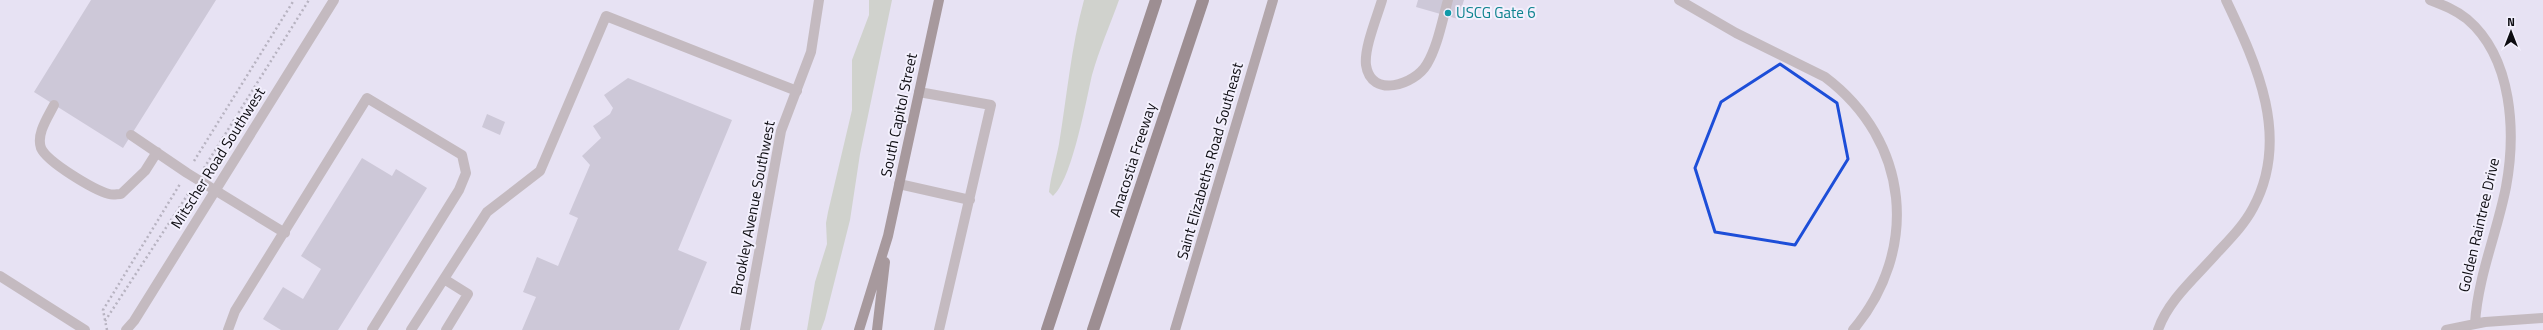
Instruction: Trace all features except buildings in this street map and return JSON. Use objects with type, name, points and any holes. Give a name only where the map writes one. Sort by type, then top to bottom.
[{"type":"highway","name":"Anacostia Freeway","points":[[1047,330],[1156,0]]},
{"type":"highway","name":"Anacostia Freeway","points":[[1093,330],[1203,0]]},
{"type":"main road","name":"South Capitol Street","points":[[888,236],[938,0]]},
{"type":"main road","name":"Saint Elizabeths Road Southeast","points":[[1174,330],[1273,0]]},
{"type":"main road","points":[[859,330],[888,236]]},
{"type":"main road","points":[[877,330],[888,236]]},
{"type":"street","name":"Mitscher Road Southwest","points":[[126,330],[334,0]]},
{"type":"street","name":"Brookley Avenue Southwest","points":[[745,330],[781,131],[811,52],[819,0]]},
{"type":"street","points":[[1382,0],[1367,52],[1366,65],[1370,76],[1378,83],[1389,86],[1400,85],[1410,81],[1420,74],[1427,64],[1448,0]]},
{"type":"street","points":[[1679,0],[1736,33],[1825,77],[1838,87],[1861,112],[1879,140],[1895,189],[1896,238],[1893,254],[1882,286],[1874,302],[1853,330]]},
{"type":"street","points":[[2158,330],[2175,300],[2246,220],[2259,194],[2267,168],[2270,131],[2264,92],[2250,52],[2226,0]]},
{"type":"street","name":"Golden Raintree Drive","points":[[2430,0],[2456,10],[2468,20],[2487,43],[2500,69],[2510,118],[2511,148],[2508,171],[2481,280],[2475,324]]},
{"type":"street","points":[[411,330],[487,212],[540,171],[606,16],[797,91]]},
{"type":"street","points":[[919,92],[991,106],[939,330]]},
{"type":"street","points":[[228,330],[235,311],[285,233],[367,98],[462,155],[466,173],[459,190],[372,330]]},
{"type":"street","points":[[54,105],[40,134],[41,148],[48,158],[92,187],[110,194],[121,194],[145,171],[157,152]]},
{"type":"street","points":[[131,135],[197,180],[285,233]]},
{"type":"street","points":[[899,184],[970,200]]},
{"type":"street","points":[[0,276],[85,330]]},
{"type":"street","points":[[444,279],[468,294],[446,330]]},
{"type":"street","points":[[2446,330],[2475,324],[2543,318]]},
{"type":"path","points":[[105,321],[197,180],[309,0]]},
{"type":"highlighted area","points":[[1780,64],[1837,103],[1848,159],[1795,245],[1715,232],[1695,168],[1721,102]]},
{"type":"green space","points":[[869,0],[892,0],[860,154],[850,220],[825,319],[821,330],[807,330],[815,282],[827,244],[826,223],[828,212],[852,110],[852,60],[869,15]]},
{"type":"green space","points":[[1084,0],[1119,0],[1092,75],[1072,158],[1060,187],[1053,196],[1049,192],[1059,144],[1076,36]]},
{"type":"place","name":"USCG Gate 6","points":[[1448,13]]}]
